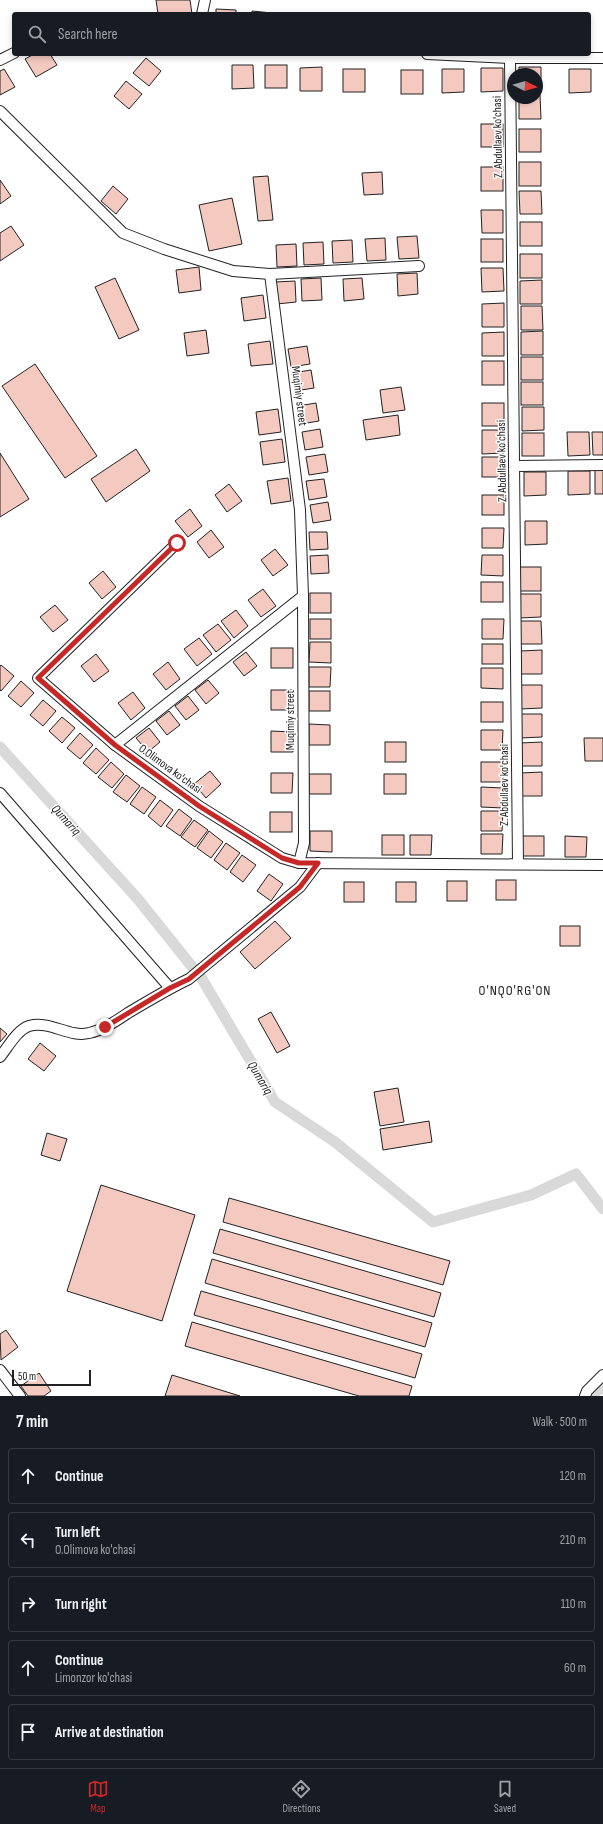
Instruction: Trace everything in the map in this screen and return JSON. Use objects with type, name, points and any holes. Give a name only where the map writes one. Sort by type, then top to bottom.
[{"type":"street","points":[[202,12],[205,0]]},
{"type":"street","points":[[0,60],[12,54]]},
{"type":"street","points":[[468,56],[510,58],[603,58]]},
{"type":"street","name":"Z. Abdullaev ko'chasi","points":[[510,58],[518,864]]},
{"type":"street","points":[[0,111],[123,233],[164,249],[233,271],[270,274],[419,266]]},
{"type":"street","name":"Muqimiy street","points":[[270,274],[300,510],[303,596],[304,843],[299,863]]},
{"type":"street","points":[[515,466],[603,465]]},
{"type":"street","name":"O.Olimova ko'chasi","points":[[177,543],[38,678],[115,745],[199,806],[282,858],[299,863]]},
{"type":"street","points":[[115,745],[303,596]]},
{"type":"street","points":[[0,793],[170,988]]},
{"type":"street","points":[[299,863],[603,865]]},
{"type":"street","points":[[0,1057],[17,1035],[28,1026],[41,1024],[74,1034],[88,1033],[105,1027],[170,988],[189,979],[207,966],[300,887],[318,863]]},
{"type":"street","points":[[0,1370],[20,1396]]},
{"type":"street","points":[[585,1396],[587,1391],[603,1375]]},
{"type":"building","points":[[156,0],[190,0],[192,12],[158,12]]},
{"type":"building","points":[[216,9],[236,10],[236,12],[216,12]]},
{"type":"building","points":[[30,56],[51,56],[57,65],[36,77],[25,59]]},
{"type":"building","points":[[146,58],[161,71],[149,86],[133,73]]},
{"type":"building","points":[[232,65],[253,65],[254,88],[232,89]]},
{"type":"building","points":[[265,65],[287,65],[287,88],[265,88]]},
{"type":"building","points":[[322,67],[322,91],[300,91],[300,68]]},
{"type":"building","points":[[519,67],[541,67],[541,68]]},
{"type":"building","points":[[481,68],[503,68],[503,91],[481,92]]},
{"type":"building","points":[[4,69],[15,87],[0,95],[0,71]]},
{"type":"building","points":[[343,69],[365,69],[365,92],[343,92]]},
{"type":"building","points":[[442,69],[464,69],[464,92],[442,93]]},
{"type":"building","points":[[569,69],[591,69],[591,92],[569,93]]},
{"type":"building","points":[[401,70],[423,70],[423,94],[401,94]]},
{"type":"building","points":[[126,81],[142,94],[129,109],[114,96]]},
{"type":"building","points":[[519,104],[540,104],[541,119],[519,119]]},
{"type":"building","points":[[481,124],[503,124],[503,147],[481,147]]},
{"type":"building","points":[[519,129],[541,129],[541,152],[519,152]]},
{"type":"building","points":[[519,162],[541,162],[541,186],[519,186]]},
{"type":"building","points":[[481,167],[503,167],[503,191],[481,191]]},
{"type":"building","points":[[382,172],[383,194],[364,195],[362,173]]},
{"type":"building","points":[[268,176],[273,220],[258,221],[253,177]]},
{"type":"building","points":[[0,180],[11,196],[0,204]]},
{"type":"building","points":[[113,186],[128,199],[116,214],[101,201]]},
{"type":"building","points":[[519,191],[541,191],[542,214],[520,214]]},
{"type":"building","points":[[232,198],[242,244],[209,251],[199,205]]},
{"type":"building","points":[[481,210],[503,210],[503,233],[482,233]]},
{"type":"building","points":[[520,222],[542,222],[542,246],[520,246]]},
{"type":"building","points":[[11,226],[24,245],[0,261],[0,233]]},
{"type":"building","points":[[417,236],[419,258],[399,259],[397,237]]},
{"type":"building","points":[[385,238],[386,260],[367,261],[365,239]]},
{"type":"building","points":[[481,239],[503,239],[503,262],[481,262]]},
{"type":"building","points":[[352,240],[353,262],[333,263],[332,241]]},
{"type":"building","points":[[323,242],[324,264],[304,265],[303,243]]},
{"type":"building","points":[[296,244],[297,266],[277,267],[276,245]]},
{"type":"building","points":[[520,254],[542,254],[542,278],[520,278]]},
{"type":"building","points":[[199,267],[201,290],[179,293],[176,270]]},
{"type":"building","points":[[481,268],[503,268],[504,291],[482,292]]},
{"type":"building","points":[[417,273],[418,294],[398,296],[397,274]]},
{"type":"building","points":[[115,278],[139,330],[119,339],[95,287]]},
{"type":"building","points":[[321,278],[322,300],[302,301],[301,279]]},
{"type":"building","points":[[362,278],[364,299],[344,301],[343,279]]},
{"type":"building","points":[[542,280],[542,304],[520,304],[520,281]]},
{"type":"building","points":[[295,281],[296,302],[277,304],[275,282]]},
{"type":"building","points":[[263,295],[266,318],[244,321],[241,298]]},
{"type":"building","points":[[504,303],[504,327],[482,327],[482,304]]},
{"type":"building","points":[[521,306],[542,306],[543,330],[521,330]]},
{"type":"building","points":[[206,330],[209,353],[187,356],[184,333]]},
{"type":"building","points":[[543,331],[543,355],[521,355],[521,332]]},
{"type":"building","points":[[504,332],[504,356],[482,356],[482,333]]},
{"type":"building","points":[[270,341],[273,364],[251,366],[248,344]]},
{"type":"building","points":[[307,346],[310,364],[291,367],[288,349]]},
{"type":"building","points":[[521,357],[543,357],[543,380],[521,380]]},
{"type":"building","points":[[482,361],[504,361],[504,385],[482,385]]},
{"type":"building","points":[[35,364],[97,456],[65,478],[2,386]]},
{"type":"building","points":[[311,370],[314,388],[295,391],[292,373]]},
{"type":"building","points":[[521,382],[543,382],[543,405],[521,405]]},
{"type":"building","points":[[401,387],[405,410],[383,413],[380,390]]},
{"type":"building","points":[[316,403],[319,421],[301,424],[298,406]]},
{"type":"building","points":[[482,403],[504,403],[504,426],[482,426]]},
{"type":"building","points":[[522,407],[544,407],[544,430],[522,431]]},
{"type":"building","points":[[278,409],[281,432],[259,435],[256,412]]},
{"type":"building","points":[[398,415],[400,435],[366,440],[363,420]]},
{"type":"building","points":[[320,429],[323,447],[305,450],[302,432]]},
{"type":"building","points":[[482,430],[504,430],[504,453],[482,454]]},
{"type":"building","points":[[567,432],[589,432],[590,455],[568,456]]},
{"type":"building","points":[[592,432],[603,432],[603,455],[593,455]]},
{"type":"building","points":[[522,433],[544,433],[544,456],[522,456]]},
{"type":"building","points":[[282,439],[285,462],[263,465],[260,442]]},
{"type":"building","points":[[136,449],[150,471],[106,502],[91,479]]},
{"type":"building","points":[[0,453],[29,499],[0,517]]},
{"type":"building","points":[[325,454],[328,472],[309,475],[306,457]]},
{"type":"building","points":[[482,457],[504,457],[504,477],[482,477]]},
{"type":"building","points":[[595,470],[603,470],[603,494],[595,494]]},
{"type":"building","points":[[568,471],[590,471],[590,494],[568,495]]},
{"type":"building","points":[[524,472],[546,472],[546,495],[524,496]]},
{"type":"building","points":[[288,478],[291,501],[271,504],[267,481]]},
{"type":"building","points":[[324,479],[327,497],[309,500],[306,481]]},
{"type":"building","points":[[229,484],[242,501],[227,512],[215,495]]},
{"type":"building","points":[[482,495],[504,495],[504,515],[482,515]]},
{"type":"building","points":[[328,502],[331,520],[313,523],[310,505]]},
{"type":"building","points":[[190,509],[202,526],[188,537],[175,521]]},
{"type":"building","points":[[525,521],[547,521],[547,544],[525,545]]},
{"type":"building","points":[[482,528],[504,528],[503,548],[482,548]]},
{"type":"building","points":[[211,530],[224,547],[209,558],[197,542]]},
{"type":"building","points":[[309,532],[327,532],[328,549],[310,550]]},
{"type":"building","points":[[275,549],[288,565],[273,576],[261,560]]},
{"type":"building","points":[[328,555],[329,573],[311,574],[310,556]]},
{"type":"building","points":[[482,555],[503,555],[503,576],[481,575]]},
{"type":"building","points":[[519,567],[541,567],[541,591],[519,591]]},
{"type":"building","points":[[103,571],[116,587],[102,599],[89,583]]},
{"type":"building","points":[[481,582],[503,582],[503,602],[481,602]]},
{"type":"building","points":[[263,589],[276,606],[261,617],[248,600]]},
{"type":"building","points":[[310,593],[331,593],[331,613],[310,613]]},
{"type":"building","points":[[519,594],[541,594],[541,617],[519,618]]},
{"type":"building","points":[[55,605],[68,620],[53,632],[40,617]]},
{"type":"building","points":[[236,610],[248,626],[234,638],[221,621]]},
{"type":"building","points":[[310,619],[331,619],[331,639],[310,639]]},
{"type":"building","points":[[482,619],[504,619],[503,639],[482,639]]},
{"type":"building","points":[[520,621],[541,621],[542,644],[520,644]]},
{"type":"building","points":[[218,624],[231,640],[216,652],[203,635]]},
{"type":"building","points":[[199,638],[212,654],[197,666],[184,649]]},
{"type":"building","points":[[310,642],[331,642],[331,663],[309,662]]},
{"type":"building","points":[[482,644],[503,644],[503,664],[482,664]]},
{"type":"building","points":[[271,648],[293,648],[293,668],[271,668]]},
{"type":"building","points":[[542,650],[542,674],[520,674],[520,651]]},
{"type":"building","points":[[246,652],[257,666],[244,676],[233,662]]},
{"type":"building","points":[[96,654],[109,671],[94,682],[81,666]]},
{"type":"building","points":[[168,662],[180,679],[166,690],[153,674]]},
{"type":"building","points":[[1,665],[14,676],[1,691],[0,666]]},
{"type":"building","points":[[309,667],[331,667],[330,687],[309,687]]},
{"type":"building","points":[[481,668],[503,668],[503,689],[481,688]]},
{"type":"building","points":[[208,680],[219,693],[206,704],[195,690]]},
{"type":"building","points":[[21,681],[34,693],[21,707],[8,696]]},
{"type":"building","points":[[520,685],[542,685],[542,708],[520,709]]},
{"type":"building","points":[[271,690],[293,690],[293,710],[271,710]]},
{"type":"building","points":[[309,691],[330,691],[330,711],[309,711]]},
{"type":"building","points":[[133,692],[145,708],[131,720],[118,703]]},
{"type":"building","points":[[188,696],[199,710],[186,720],[175,706]]},
{"type":"building","points":[[43,700],[56,711],[43,726],[30,715]]},
{"type":"building","points":[[481,702],[503,702],[503,722],[481,722]]},
{"type":"building","points":[[169,711],[180,725],[167,735],[156,721]]},
{"type":"building","points":[[520,714],[542,714],[542,737],[520,738]]},
{"type":"building","points":[[62,717],[75,728],[62,743],[49,731]]},
{"type":"building","points":[[309,724],[330,725],[330,745],[309,745]]},
{"type":"building","points":[[149,728],[160,742],[148,752],[136,738]]},
{"type":"building","points":[[481,730],[503,730],[502,750],[481,750]]},
{"type":"building","points":[[271,731],[293,732],[293,752],[271,752]]},
{"type":"building","points":[[80,733],[93,745],[80,759],[67,748]]},
{"type":"building","points":[[584,738],[603,738],[603,761],[585,761]]},
{"type":"building","points":[[385,742],[406,742],[406,762],[385,762]]},
{"type":"building","points":[[542,742],[542,766],[521,766],[520,743]]},
{"type":"building","points":[[96,748],[109,760],[96,774],[83,763]]},
{"type":"building","points":[[111,762],[124,774],[112,788],[98,777]]},
{"type":"building","points":[[481,762],[503,762],[503,782],[481,782]]},
{"type":"building","points":[[210,771],[221,784],[206,798],[194,784]]},
{"type":"building","points":[[542,772],[542,796],[521,796],[520,773]]},
{"type":"building","points":[[271,773],[293,773],[292,793],[271,793]]},
{"type":"building","points":[[309,774],[331,774],[331,794],[309,794]]},
{"type":"building","points":[[384,774],[406,774],[406,794],[384,794]]},
{"type":"building","points":[[126,775],[140,786],[127,802],[113,792]]},
{"type":"building","points":[[142,787],[156,797],[144,814],[130,804]]},
{"type":"building","points":[[481,787],[503,788],[503,808],[481,807]]},
{"type":"building","points":[[160,800],[173,810],[161,827],[148,816]]},
{"type":"building","points":[[179,809],[192,819],[180,836],[166,826]]},
{"type":"building","points":[[481,811],[503,811],[502,831],[481,831]]},
{"type":"building","points":[[270,812],[292,812],[292,832],[270,832]]},
{"type":"building","points":[[194,820],[208,830],[195,847],[181,837]]},
{"type":"building","points":[[209,831],[223,842],[211,858],[197,848]]},
{"type":"building","points":[[310,831],[332,831],[332,852],[310,851]]},
{"type":"building","points":[[481,834],[503,834],[502,854],[481,854]]},
{"type":"building","points":[[382,835],[404,835],[404,855],[382,855]]},
{"type":"building","points":[[410,835],[432,835],[431,855],[410,855]]},
{"type":"building","points":[[522,836],[544,836],[544,856],[522,856]]},
{"type":"building","points":[[565,836],[587,837],[586,857],[565,857]]},
{"type":"building","points":[[226,843],[240,853],[227,870],[214,860]]},
{"type":"building","points":[[242,855],[256,865],[243,882],[230,872]]},
{"type":"building","points":[[269,874],[283,884],[271,901],[257,891]]},
{"type":"building","points":[[496,880],[516,880],[516,900],[496,900]]},
{"type":"building","points":[[447,881],[467,881],[467,901],[447,901]]},
{"type":"building","points":[[344,882],[364,882],[364,902],[344,902]]},
{"type":"building","points":[[396,882],[416,882],[416,902],[396,902]]},
{"type":"building","points":[[275,921],[291,938],[255,969],[240,952]]},
{"type":"building","points":[[560,926],[580,926],[580,946],[560,946]]},
{"type":"building","points":[[271,1012],[290,1046],[277,1053],[258,1019]]},
{"type":"building","points":[[0,1028],[7,1034],[0,1042]]},
{"type":"building","points":[[40,1043],[56,1056],[44,1071],[28,1059]]},
{"type":"building","points":[[398,1088],[404,1122],[380,1126],[374,1092]]},
{"type":"building","points":[[429,1121],[432,1142],[383,1150],[380,1129]]},
{"type":"building","points":[[47,1133],[67,1139],[60,1161],[41,1155]]},
{"type":"building","points":[[101,1185],[195,1215],[162,1321],[67,1291]]},
{"type":"building","points":[[229,1198],[450,1261],[443,1285],[223,1222]]},
{"type":"building","points":[[220,1229],[441,1293],[434,1317],[213,1253]]},
{"type":"building","points":[[212,1259],[432,1323],[425,1347],[205,1283]]},
{"type":"building","points":[[201,1291],[422,1354],[415,1378],[194,1315]]},
{"type":"building","points":[[192,1322],[412,1386],[409,1396],[359,1396],[185,1346]]},
{"type":"building","points":[[6,1330],[18,1347],[1,1360],[0,1334]]},
{"type":"building","points":[[39,1373],[51,1391],[44,1396],[28,1396],[21,1386]]},
{"type":"building","points":[[172,1375],[240,1396],[165,1396]]},
{"type":"waterway","name":"Qumariq","points":[[0,747],[137,898],[202,979],[275,1102],[335,1142],[433,1222],[531,1195],[576,1174],[603,1209]]},
{"type":"waterway","name":"Qumariq","points":[[592,1396],[592,1393],[603,1388]]},
{"type":"district","name":"O'NQO'RG'ON","points":[[515,990]]},
{"type":"route","points":[[105,1027],[170,988],[189,979],[207,966],[280,902],[300,887],[318,863],[299,863],[282,858],[199,806],[115,745],[38,678],[177,543]]}]
